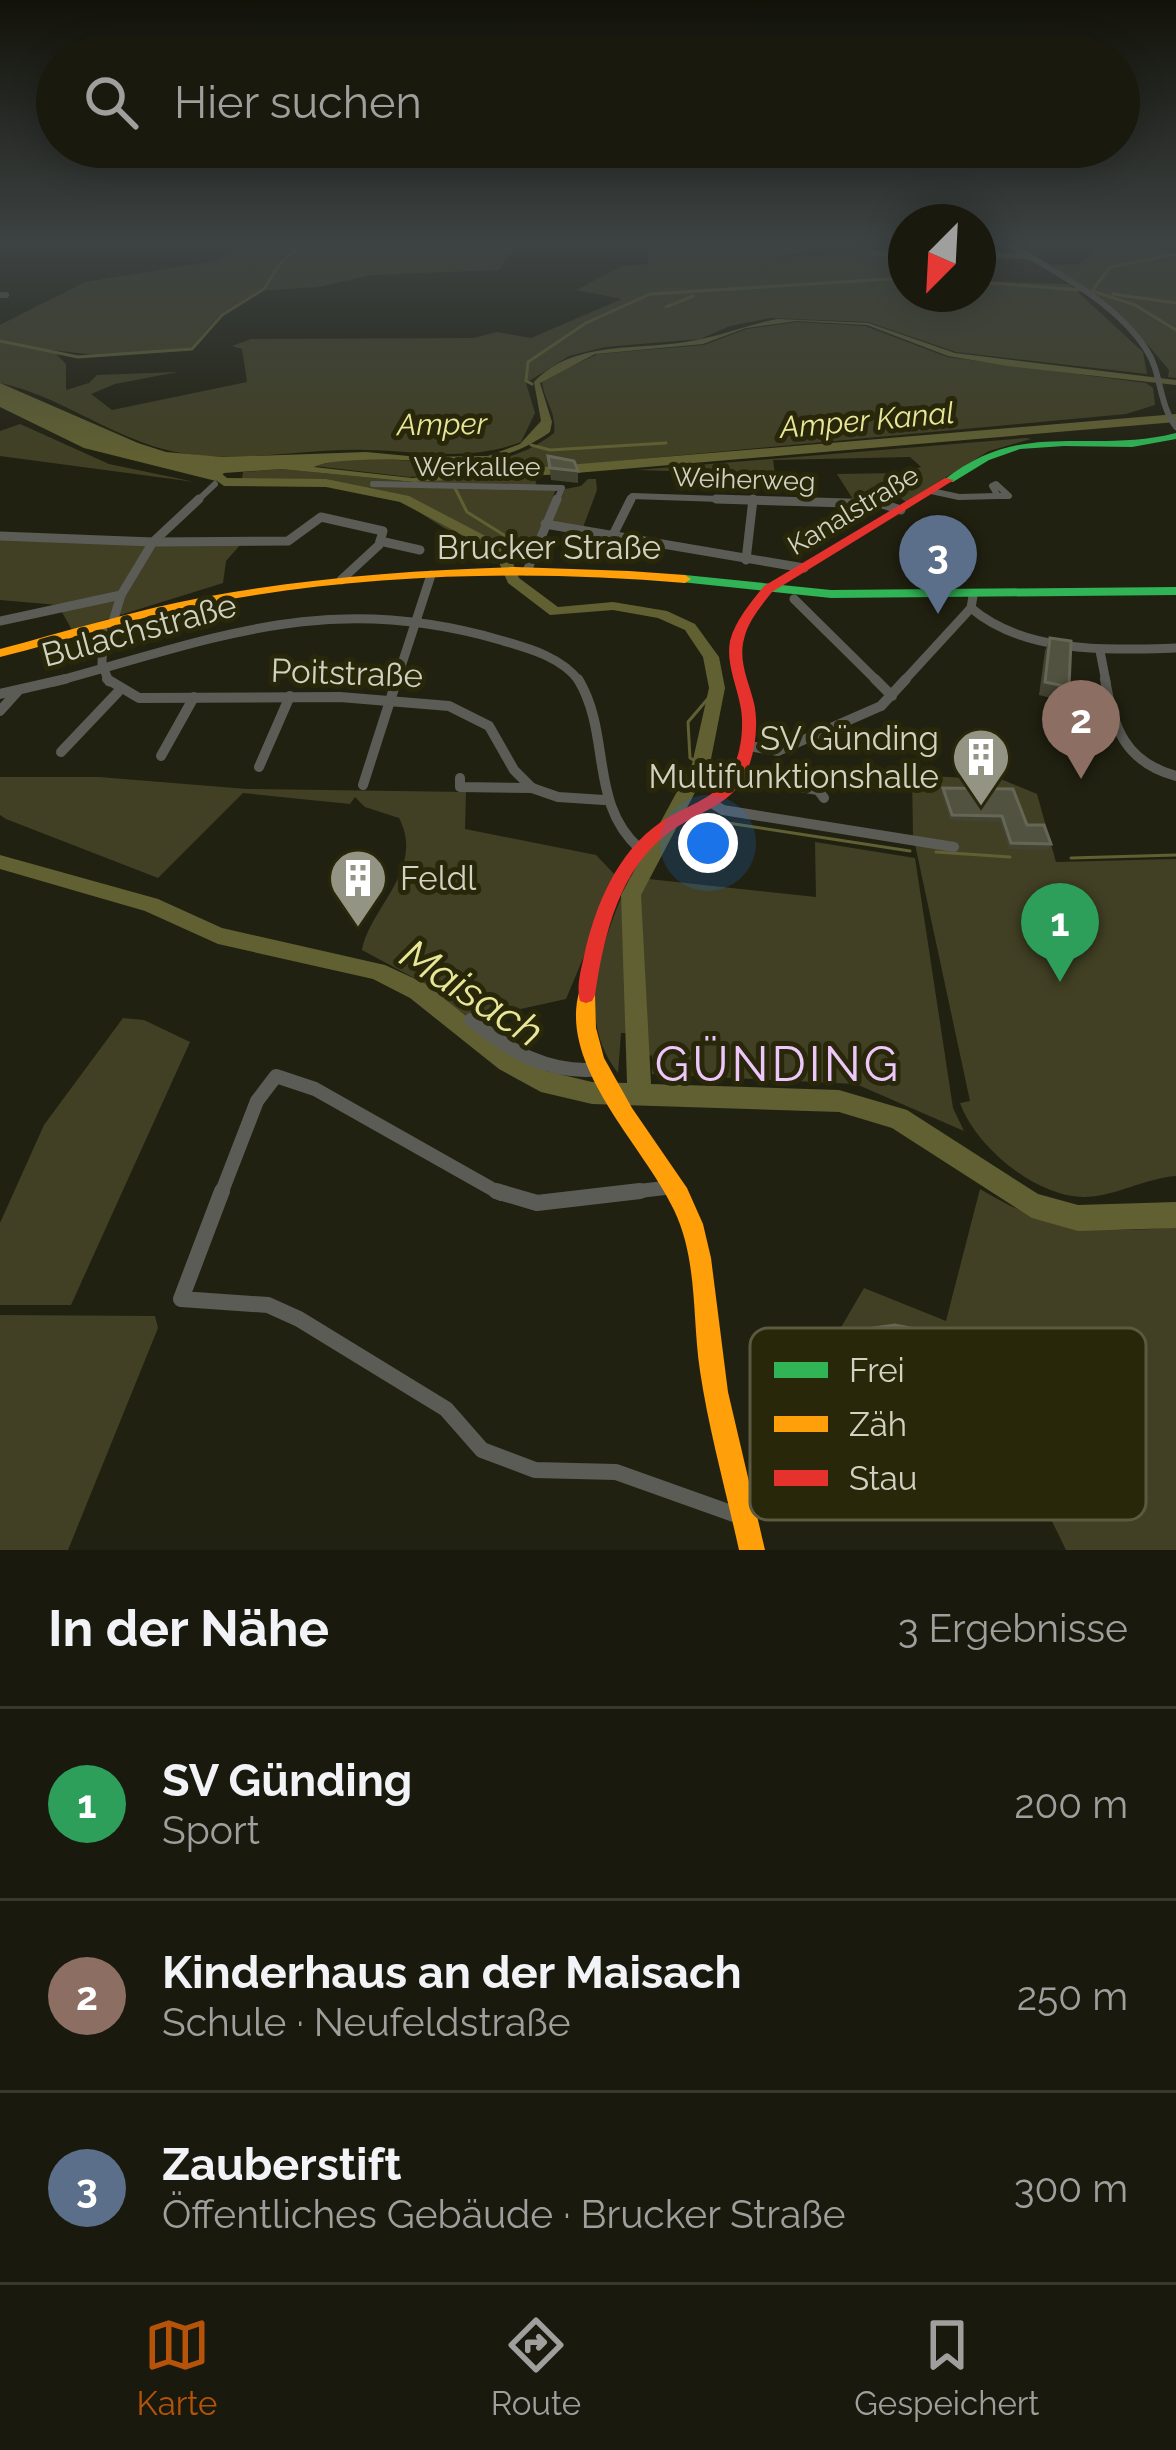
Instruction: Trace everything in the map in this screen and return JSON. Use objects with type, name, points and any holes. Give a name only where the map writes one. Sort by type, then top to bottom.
[{"type":"street","points":[[1109,314],[1145,347],[1164,412],[1175,429]]},
{"type":"street","name":"Kanalstraße","points":[[767,589],[962,472],[1018,445],[1146,443],[1175,429]]},
{"type":"street","name":"Werkallee","points":[[373,484],[506,481],[562,488],[516,571]]},
{"type":"street","points":[[61,752],[118,692],[107,684],[101,668],[108,626],[121,595],[153,542],[215,484]]},
{"type":"street","points":[[931,491],[998,496]]},
{"type":"street","name":"Weiherweg","points":[[612,537],[632,496],[882,504],[901,510]]},
{"type":"street","points":[[746,560],[753,499]]},
{"type":"street","points":[[0,536],[288,541],[321,517],[420,550]]},
{"type":"street","points":[[545,524],[804,568]]},
{"type":"street","points":[[341,580],[382,537]]},
{"type":"street","name":"Brucker Straße","points":[[0,653],[228,596],[341,580],[431,575],[633,572],[767,589],[972,602],[1176,591]]},
{"type":"street","points":[[363,785],[431,575]]},
{"type":"street","points":[[752,1550],[713,1374],[692,1225],[674,1187],[619,1112],[592,1050],[585,1005],[591,956],[611,903],[640,850],[664,827],[703,806],[737,777],[753,724],[736,645],[751,610],[767,589]]},
{"type":"street","points":[[0,621],[121,595]]},
{"type":"street","points":[[794,599],[892,696]]},
{"type":"street","points":[[749,746],[778,751],[892,696],[972,602],[994,626],[1100,651],[1176,648]]},
{"type":"street","name":"Bulachstraße","points":[[0,694],[228,631],[276,623],[416,623],[499,640],[548,657],[573,674],[593,706],[605,771],[604,800]]},
{"type":"street","points":[[1100,651],[1115,728],[1132,761],[1148,771],[1176,776]]},
{"type":"street","name":"Bulachstraße","points":[[0,711],[18,691]]},
{"type":"street","name":"Poitstraße","points":[[118,692],[139,698],[290,696],[447,706],[485,722],[501,736],[517,773],[532,788]]},
{"type":"street","points":[[259,767],[290,696]]},
{"type":"street","points":[[161,756],[194,698]]},
{"type":"street","points":[[737,777],[818,790],[824,799]]},
{"type":"street","points":[[460,778],[460,788],[532,788],[564,797],[604,800],[615,827],[640,850]]},
{"type":"street","points":[[703,806],[954,847]]},
{"type":"street","points":[[471,1020],[513,1052],[546,1069],[603,1073]]},
{"type":"street","points":[[674,1187],[537,1203],[507,1197],[315,1089],[275,1076],[257,1101],[181,1299],[268,1305],[299,1319],[446,1409],[482,1450],[535,1470],[616,1472],[748,1519]]},
{"type":"shaded area","points":[[21,314],[220,314],[191,348],[103,356],[52,350],[66,364],[66,390],[89,383],[97,375],[178,372],[115,384],[91,394],[112,410],[247,382],[242,349],[232,346],[251,339],[473,338],[497,332],[531,338],[586,314],[1102,314],[1143,352],[1147,374],[956,352],[868,322],[770,318],[730,326],[700,339],[605,347],[569,356],[526,383],[535,413],[521,442],[501,448],[463,454],[341,450],[239,457],[163,449],[42,396],[0,383],[0,325]]},
{"type":"shaded area","points":[[1112,314],[1176,314],[1176,378],[1168,377],[1169,370]]},
{"type":"shaded area","points":[[778,319],[868,323],[955,353],[1176,380],[1176,385],[948,356],[867,325],[797,321],[746,328],[703,344],[595,354],[540,383],[552,422],[550,432],[503,455],[458,462],[348,461],[314,467],[412,478],[1176,414],[1176,422],[564,474],[414,482],[281,469],[224,473],[216,481],[84,448],[0,407],[0,383],[166,452],[222,457],[366,452],[488,456],[520,444],[541,421],[534,382],[569,359],[610,349],[696,340]]},
{"type":"shaded area","points":[[797,322],[865,326],[947,357],[1146,383],[1153,388],[1155,405],[1126,414],[511,471],[409,477],[315,466],[345,460],[496,460],[554,433],[542,380],[598,354],[704,345],[747,329]]},
{"type":"shaded area","points":[[20,424],[109,464],[195,482],[0,456],[0,431]]},
{"type":"shaded area","points":[[1031,439],[989,451],[906,502],[899,497],[889,503],[854,501],[837,474],[898,473],[921,467],[910,457],[773,460],[775,474],[637,470]]},
{"type":"shaded area","points":[[281,469],[414,482],[534,476],[537,486],[556,489],[530,556],[515,556],[510,565],[493,563],[486,546],[444,528],[403,502],[337,487],[242,479],[243,472]]},
{"type":"shaded area","points":[[596,479],[597,490],[582,530],[550,523],[565,489],[581,486]]},
{"type":"shaded area","points":[[0,539],[241,544],[226,561],[223,583],[72,630],[58,605],[0,600]]},
{"type":"shaded area","points":[[912,775],[1003,780],[1037,794],[1056,862],[1176,859],[1176,1176],[1095,1196],[1065,1194],[1010,1166],[968,1120],[960,1103],[970,1101],[913,835]]},
{"type":"shaded area","points":[[0,777],[99,777],[247,789],[466,792],[465,829],[596,855],[617,877],[566,999],[471,1020],[427,985],[362,950],[406,854],[399,818],[365,807],[355,797],[350,804],[243,793],[158,878],[6,819],[0,815]]},
{"type":"shaded area","points":[[815,842],[915,858],[953,1108],[964,1131],[856,1084],[652,1074],[652,1055],[643,1058],[629,1033],[621,1033],[618,1073],[604,1050],[597,1026],[597,976],[630,877],[816,897]]},
{"type":"shaded area","points":[[123,1018],[144,1020],[190,1042],[71,1305],[0,1305],[0,1223],[44,1125]]},
{"type":"shaded area","points":[[980,1189],[1029,1214],[1074,1226],[1176,1227],[1176,1550],[1066,1550],[1051,1520],[1146,1520],[1146,1328],[841,1328],[864,1288],[946,1321]]},
{"type":"shaded area","points":[[0,1315],[155,1316],[158,1328],[68,1550],[0,1550]]},
{"type":"building","points":[[548,456],[574,461],[578,471],[550,468]]},
{"type":"building","points":[[1050,638],[1071,641],[1069,687],[1045,682]]},
{"type":"building","points":[[943,788],[1013,789],[1027,825],[1044,825],[1051,844],[1011,843],[1002,816],[952,815]]},
{"type":"waterway","points":[[0,341],[78,357],[192,349],[223,314]]},
{"type":"waterway","points":[[532,384],[526,381],[528,362],[605,314]]},
{"type":"waterway","points":[[1150,314],[1176,330]]},
{"type":"waterway","points":[[531,445],[550,450],[666,443]]},
{"type":"waterway","points":[[203,465],[224,482],[326,483],[404,499],[490,544],[503,556],[513,580],[555,612],[613,606],[662,614],[690,627],[711,657],[717,688],[701,764],[631,895],[639,1091]]},
{"type":"waterway","points":[[454,486],[467,512],[504,535],[503,556]]},
{"type":"waterway","points":[[701,764],[690,758],[688,722],[717,688]]},
{"type":"waterway","points":[[715,821],[910,851]]},
{"type":"waterway","points":[[936,852],[1010,857]]},
{"type":"waterway","points":[[1071,858],[1176,855]]},
{"type":"waterway","name":"Maisach","points":[[0,862],[151,905],[218,936],[377,971],[418,991],[507,1062],[541,1081],[592,1093],[839,1101],[898,1118],[1032,1205],[1078,1218],[1176,1215]]},
{"type":"traffic: fast","points":[[949,480],[992,455],[1019,446],[1132,444],[1176,436]]},
{"type":"traffic: fast","points":[[685,579],[831,594],[1176,591]]},
{"type":"traffic: slow","points":[[0,653],[143,614],[286,587],[458,572],[572,571],[685,579]]},
{"type":"traffic: slow","points":[[586,995],[586,1028],[607,1087],[679,1195],[692,1224],[716,1392],[752,1550]]},
{"type":"traffic: jam","points":[[586,995],[601,925],[634,857],[668,825],[722,793],[737,775],[749,719],[736,645],[753,608],[768,589],[949,480]]},
{"type":"place","name":"Zauberstift","points":[[938,614]]},
{"type":"place","name":"Kinderhaus an der Maisach","points":[[1081,779]]},
{"type":"place","name":"SV Günding Multifunktionshalle","points":[[981,808]]},
{"type":"place","name":"Feldl","points":[[358,929]]},
{"type":"place","name":"SV Günding","points":[[1060,982]]},
{"type":"district","name":"GÜNDING","points":[[778,1064]]},
{"type":"water label","name":"Amper Kanal","points":[[867,420]]},
{"type":"water label","name":"Amper","points":[[442,424]]}]
